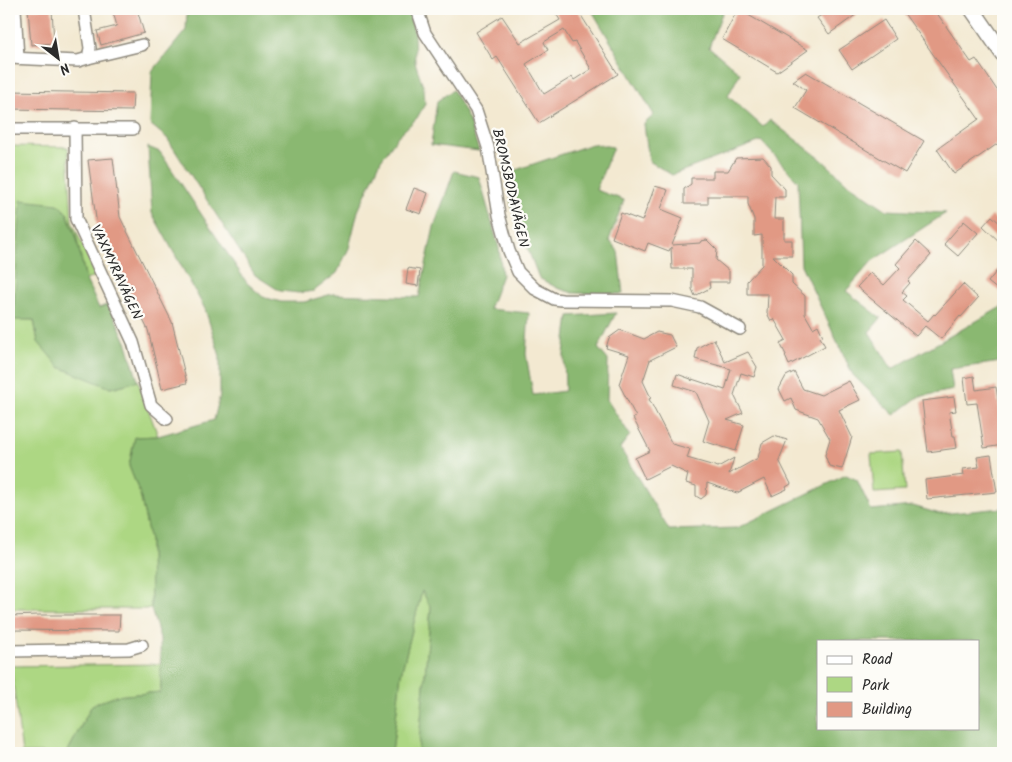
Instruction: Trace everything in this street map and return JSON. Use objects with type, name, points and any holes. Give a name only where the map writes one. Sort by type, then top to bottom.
[{"type":"street","points":[[15,9],[13,58],[78,61],[142,46]]},
{"type":"street","points":[[84,9],[90,48],[88,58]]},
{"type":"street","name":"BROMSBODAVÄGEN","points":[[416,9],[426,32],[476,110],[488,147],[499,215],[509,251],[518,272],[529,284],[535,289],[562,300],[672,301],[700,307],[740,329]]},
{"type":"street","points":[[972,9],[1003,54]]},
{"type":"street","name":"VAXMYRAVÄGEN","points":[[75,128],[76,219],[133,342],[151,405],[167,419]]},
{"type":"street","points":[[9,129],[133,129]]},
{"type":"street","points":[[9,650],[129,649],[142,644]]},
{"type":"green space","points":[[187,9],[408,9],[414,32],[415,62],[424,89],[425,104],[417,118],[398,136],[381,160],[358,211],[349,248],[337,273],[314,291],[299,293],[280,291],[255,275],[167,138],[150,124],[152,72],[186,30]]},
{"type":"green space","points":[[591,9],[721,9],[723,11],[709,47],[740,73],[728,96],[763,127],[770,120],[821,159],[847,183],[887,210],[946,213],[872,261],[846,291],[881,318],[869,332],[892,369],[1003,306],[1003,370],[1001,362],[950,369],[953,390],[918,397],[894,415],[853,375],[801,265],[798,181],[761,141],[672,175],[649,161],[644,124],[654,115]]},
{"type":"green space","points":[[453,90],[469,121],[479,151],[431,145],[437,101]]},
{"type":"green space","points":[[592,144],[613,147],[596,190],[624,200],[609,240],[618,251],[623,294],[573,293],[557,288],[539,278],[511,205],[510,172]]},
{"type":"green space","points":[[9,146],[68,147],[72,221],[96,276],[86,280],[76,236],[67,213],[13,319],[34,320],[38,342],[111,388],[138,381],[158,436],[135,437],[129,466],[140,494],[150,541],[151,609],[9,609]]},
{"type":"green space","points":[[148,147],[160,152],[247,283],[263,297],[281,302],[304,302],[332,294],[419,297],[434,227],[454,171],[479,177],[499,248],[502,275],[489,309],[529,313],[526,354],[533,395],[565,391],[564,354],[569,316],[616,313],[598,348],[608,360],[607,400],[630,435],[620,448],[669,530],[737,528],[846,475],[857,480],[871,510],[913,506],[940,514],[1003,508],[1003,753],[418,753],[431,608],[422,591],[401,674],[392,753],[67,753],[92,705],[115,696],[161,692],[160,638],[151,609],[150,541],[140,494],[129,466],[135,437],[158,436],[214,420],[220,395],[220,356],[205,309],[152,213]]},
{"type":"green space","points":[[21,200],[58,204],[67,213],[76,236],[86,280],[99,308],[109,304],[127,344],[138,381],[111,388],[59,367],[38,342],[34,320],[13,320]]},
{"type":"green space","points":[[902,452],[905,491],[874,493],[871,454]]},
{"type":"green space","points":[[422,590],[431,608],[418,753],[392,753],[401,674]]},
{"type":"green space","points":[[161,664],[161,692],[115,696],[92,705],[67,753],[22,753],[11,666]]},
{"type":"building","points":[[28,9],[52,9],[54,43],[31,45]]},
{"type":"building","points":[[112,9],[137,9],[144,33],[101,45],[97,31],[117,26]]},
{"type":"building","points":[[553,9],[577,9],[618,74],[539,123],[497,57],[493,60],[476,32],[502,16],[520,43],[560,20]],"holes":[[[564,30],[572,43],[575,42],[591,69],[574,80],[572,77],[544,94],[526,64],[548,50],[544,42]]]},
{"type":"building","points":[[738,9],[808,50],[777,72],[722,39]]},
{"type":"building","points":[[830,9],[864,9],[829,34],[817,18]]},
{"type":"building","points":[[901,9],[934,9],[971,62],[976,59],[1003,99],[1003,140],[954,174],[937,149],[979,119]]},
{"type":"building","points":[[884,20],[896,39],[852,69],[839,50]]},
{"type":"building","points":[[806,72],[924,141],[905,173],[795,108],[806,90],[793,81]]},
{"type":"building","points":[[9,91],[133,93],[132,111],[9,109]]},
{"type":"building","points":[[763,157],[771,166],[771,174],[785,189],[785,197],[775,197],[774,219],[784,219],[784,240],[792,240],[792,256],[773,256],[792,275],[792,284],[805,296],[805,314],[813,328],[818,325],[823,336],[820,337],[825,346],[789,365],[780,343],[786,340],[774,319],[771,321],[767,313],[768,294],[747,294],[747,281],[762,265],[762,235],[754,236],[754,219],[748,204],[748,196],[708,196],[708,204],[684,204],[684,189],[691,184],[691,178],[713,178],[713,171],[728,171],[736,158]]},
{"type":"building","points":[[113,158],[120,217],[172,322],[187,383],[162,389],[148,330],[97,226],[88,160]]},
{"type":"building","points":[[655,186],[668,190],[661,209],[683,218],[672,245],[700,243],[707,240],[717,250],[716,260],[729,271],[729,282],[709,282],[710,288],[695,296],[692,289],[692,269],[672,269],[671,247],[669,251],[648,243],[645,251],[612,238],[621,213],[642,221]]},
{"type":"building","points":[[414,188],[428,193],[421,214],[406,209]]},
{"type":"building","points":[[992,216],[1003,226],[1003,245],[983,226]]},
{"type":"building","points":[[964,221],[978,233],[958,256],[944,244]]},
{"type":"building","points":[[916,241],[931,255],[908,281],[910,283],[902,292],[907,296],[903,300],[928,321],[963,284],[978,298],[941,339],[925,326],[916,336],[857,287],[870,273],[884,285],[900,268],[896,264]]},
{"type":"building","points":[[1003,263],[1003,294],[988,282]]},
{"type":"building","points":[[408,268],[420,270],[418,286],[406,284]]},
{"type":"building","points":[[620,330],[644,339],[657,332],[670,335],[676,347],[650,360],[643,381],[651,398],[649,399],[672,444],[690,449],[687,458],[718,467],[734,458],[729,474],[758,458],[762,443],[774,436],[787,440],[779,460],[791,484],[786,487],[787,489],[772,496],[764,479],[737,493],[707,483],[706,495],[701,499],[696,496],[696,486],[686,483],[688,474],[671,466],[645,479],[635,458],[650,451],[633,418],[636,417],[619,384],[629,355],[606,348],[609,338]]},
{"type":"building","points":[[714,339],[725,362],[748,352],[757,367],[754,377],[741,373],[734,395],[743,413],[727,420],[744,425],[736,451],[703,441],[709,421],[696,392],[674,385],[677,374],[692,381],[692,379],[725,390],[731,369],[695,359],[697,348]]},
{"type":"building","points":[[794,372],[803,389],[821,395],[849,381],[860,400],[839,410],[852,437],[842,469],[829,466],[825,455],[830,439],[818,418],[796,410],[791,398],[785,401],[779,389],[786,376]]},
{"type":"building","points":[[974,376],[976,390],[996,387],[1003,432],[1003,445],[984,448],[977,403],[967,404],[964,378]]},
{"type":"building","points":[[954,397],[956,411],[949,412],[957,448],[928,452],[922,401]]},
{"type":"building","points":[[991,455],[997,492],[927,499],[925,480],[964,475],[963,469],[979,467],[977,457]]},
{"type":"building","points":[[120,615],[119,631],[9,630],[9,616]]}]
